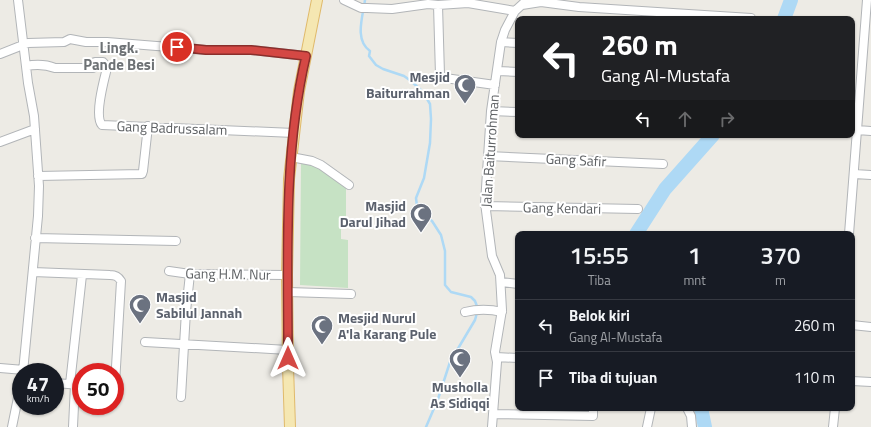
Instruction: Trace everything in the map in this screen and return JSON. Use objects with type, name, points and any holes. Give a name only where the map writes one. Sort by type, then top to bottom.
[{"type":"main road","points":[[290,427],[287,275],[291,157],[299,91],[317,0]]},
{"type":"street","points":[[18,0],[35,129],[39,198],[35,238],[34,272],[25,363]]},
{"type":"street","points":[[344,0],[364,8],[392,9],[428,4],[438,5],[468,3],[521,5],[541,2],[579,7],[720,16]]},
{"type":"street","points":[[849,231],[867,0]]},
{"type":"street","points":[[438,5],[440,75],[445,78],[494,85]]},
{"type":"street","name":"Jalan Baiturrohman","points":[[492,427],[496,357],[502,312],[500,275],[492,256],[485,206],[486,174],[494,85],[502,42],[505,30],[521,5]]},
{"type":"street","points":[[0,54],[23,44],[64,42],[70,39],[86,42],[107,42],[206,50],[251,50],[306,56]]},
{"type":"street","points":[[502,42],[515,43]]},
{"type":"street","name":"Gang Badrussalam","points":[[26,66],[39,64],[50,65],[55,68],[93,68],[95,62],[103,62],[107,68],[100,95],[100,124],[106,126],[148,126],[294,133]]},
{"type":"street","points":[[497,70],[515,72]]},
{"type":"street","points":[[491,111],[515,112]]},
{"type":"street","points":[[38,176],[143,173],[148,126]]},
{"type":"street","points":[[0,142],[35,129]]},
{"type":"street","points":[[857,130],[871,131]]},
{"type":"street","name":"Gang Safir","points":[[488,156],[663,164]]},
{"type":"street","points":[[291,157],[312,161],[321,165],[349,185]]},
{"type":"street","points":[[854,174],[871,176]]},
{"type":"street","name":"Gang Kendari","points":[[485,206],[638,209]]},
{"type":"street","points":[[35,238],[176,241]]},
{"type":"street","name":"Gang H.M. Nur","points":[[169,271],[190,274],[287,275]]},
{"type":"street","points":[[34,272],[82,275],[116,275],[121,281],[116,363]]},
{"type":"street","points":[[181,397],[190,274]]},
{"type":"street","points":[[76,363],[82,275]]},
{"type":"street","points":[[501,282],[515,284]]},
{"type":"street","points":[[288,292],[352,294]]},
{"type":"street","points":[[465,312],[478,310],[502,312]]},
{"type":"street","points":[[855,325],[871,327]]},
{"type":"street","points":[[145,342],[288,350]]},
{"type":"street","points":[[496,357],[515,358]]},
{"type":"street","points":[[0,368],[12,370]]},
{"type":"street","points":[[855,381],[871,382]]},
{"type":"street","points":[[493,414],[593,416],[594,411]]},
{"type":"street","points":[[647,427],[650,411]]},
{"type":"street","points":[[688,411],[691,416],[692,427]]},
{"type":"street","points":[[833,427],[835,411]]},
{"type":"street","points":[[12,427],[14,415]]},
{"type":"street","points":[[73,427],[74,415]]},
{"type":"green space","points":[[301,160],[320,164],[346,186],[346,225],[341,227],[341,239],[348,240],[348,288],[300,285]]},
{"type":"waterway","points":[[365,0],[361,20],[361,34],[362,41],[370,51],[369,56],[376,65],[404,76],[411,81],[423,92],[430,104],[430,143],[424,178],[416,198],[417,206],[423,215],[432,221],[441,235],[445,251],[445,285],[451,292],[471,297],[475,301],[478,309],[475,320],[450,362],[438,399],[426,427]]},
{"type":"waterway","points":[[785,16],[791,0]]},
{"type":"waterway","points":[[638,231],[665,189],[710,138]]},
{"type":"waterway","points":[[702,411],[705,427]]},
{"type":"place","name":"Mesjid Baiturrahman","points":[[465,104]]},
{"type":"place","name":"Masjid Darul Jihad","points":[[421,234]]},
{"type":"place","name":"Masjid Sabilul Jannah","points":[[140,324]]},
{"type":"place","name":"Mesjid Nurul A'la Karang Pule","points":[[322,346]]},
{"type":"place","name":"Musholla As Sidiqqi","points":[[460,378]]},
{"type":"district","name":"Lingk. Pande Besi","points":[[119,56]]},
{"type":"route","points":[[177,47],[206,50],[251,50],[306,56],[299,91],[291,157],[287,275],[288,358]]}]
